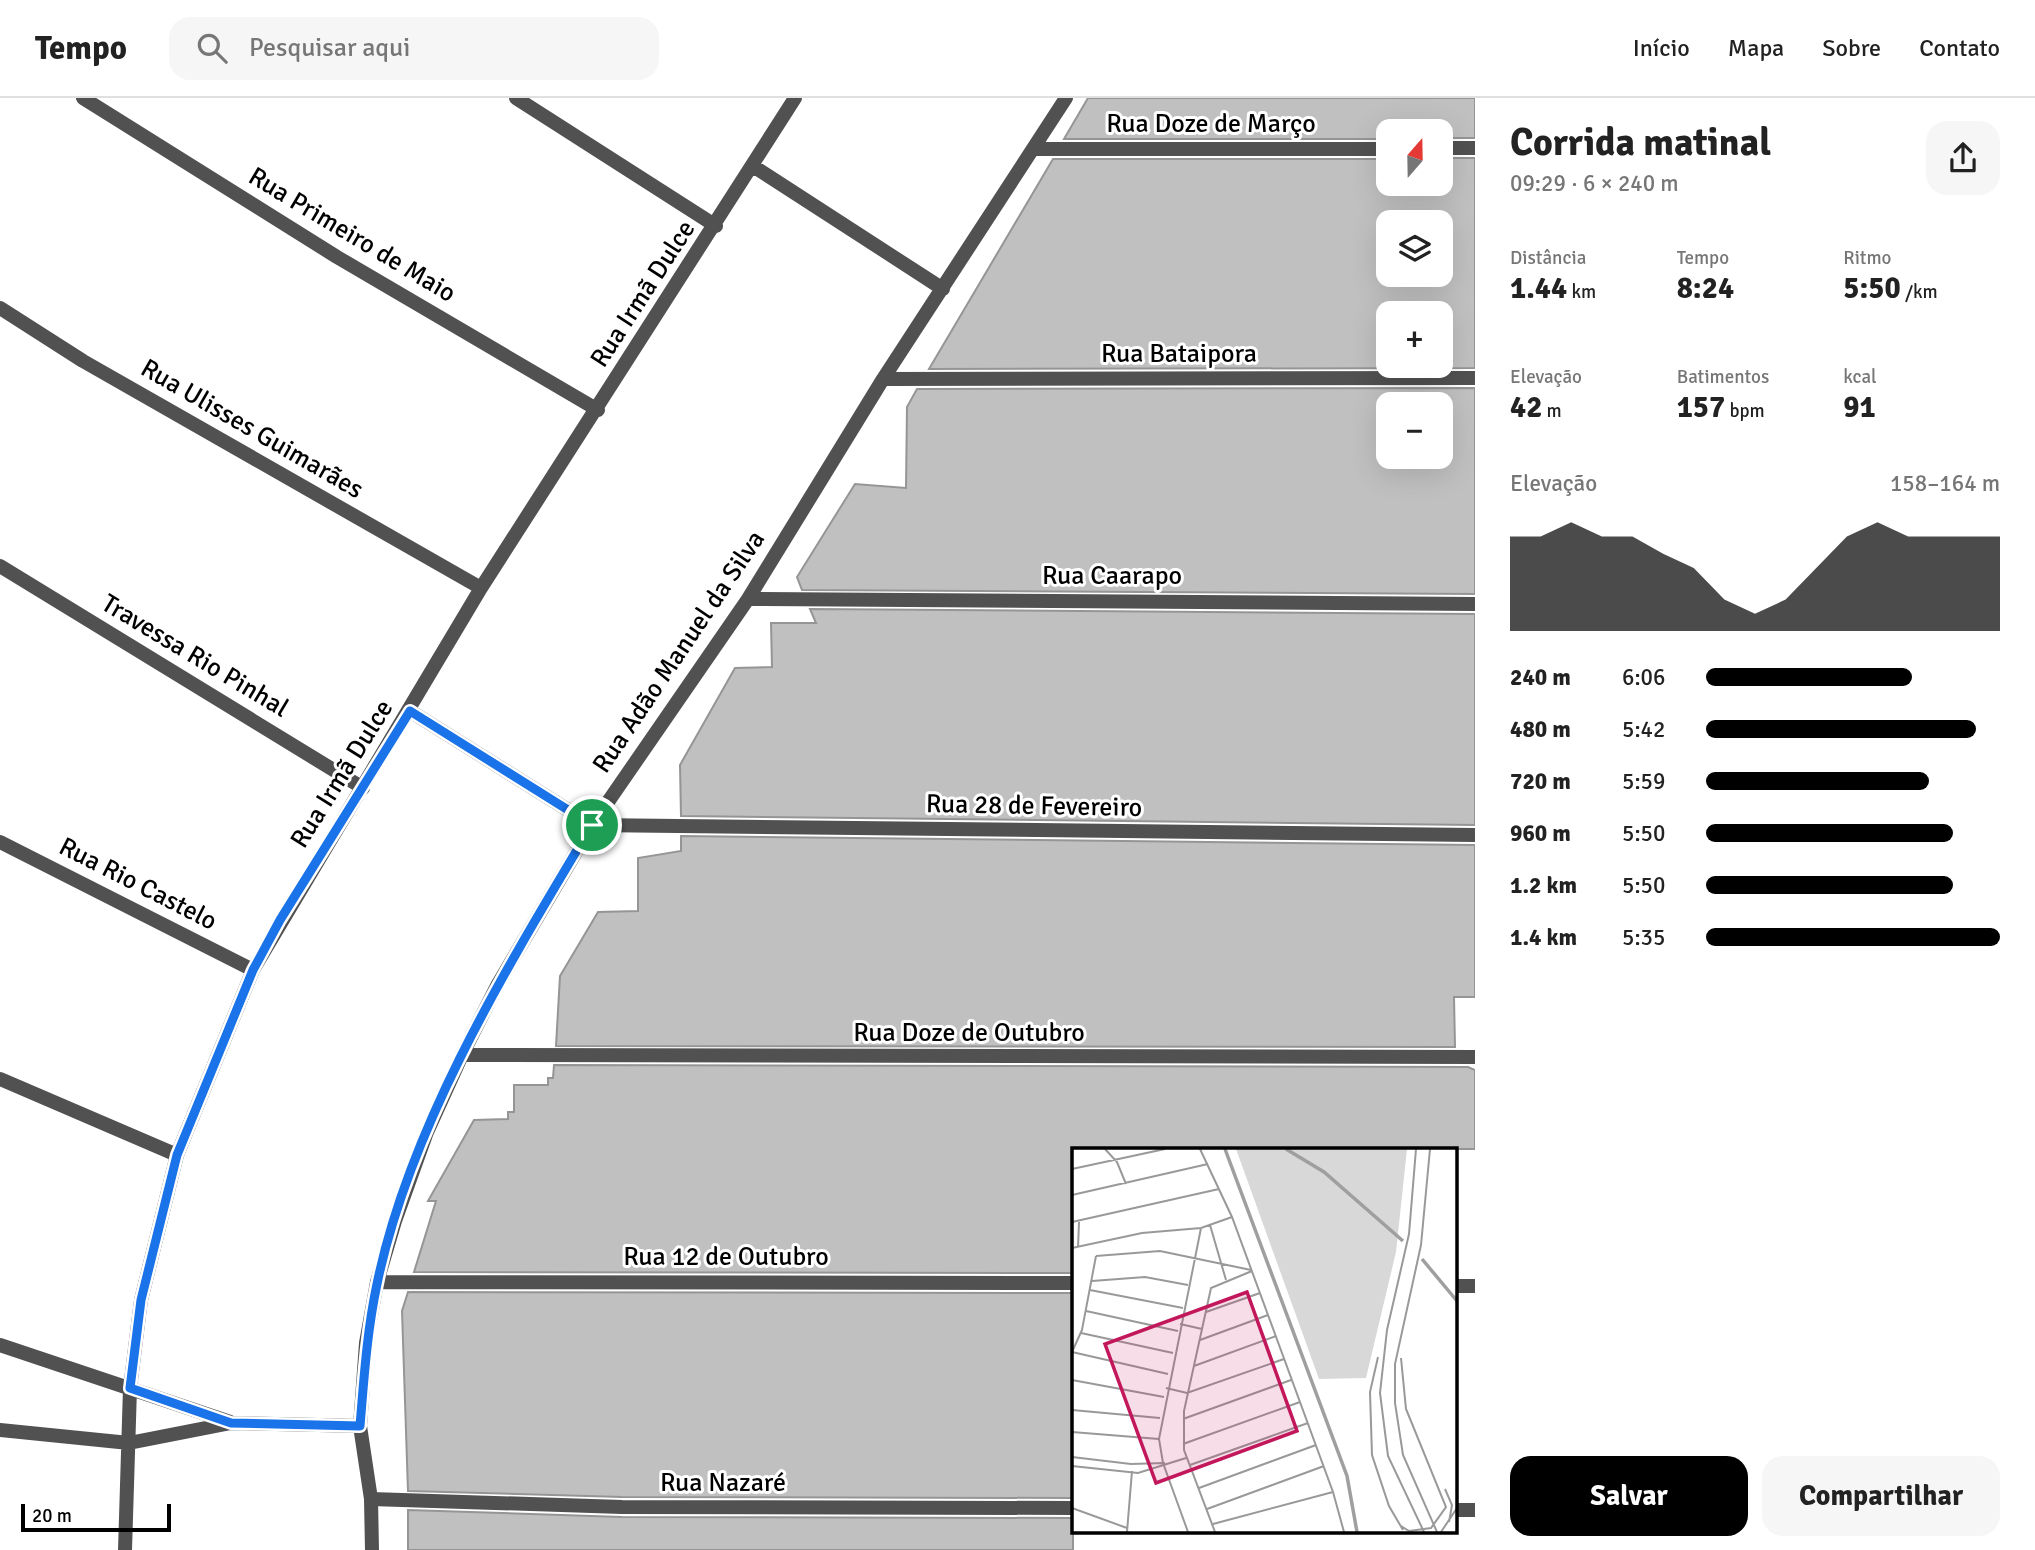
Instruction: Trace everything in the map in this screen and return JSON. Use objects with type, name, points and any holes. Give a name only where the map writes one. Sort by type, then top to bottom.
[{"type":"street","name":"Rua Primeiro de Maio","points":[[83,98],[337,257],[598,410]]},
{"type":"street","points":[[516,98],[716,226]]},
{"type":"street","name":"Rua Irmã Dulce","points":[[125,1550],[130,1388],[141,1300],[177,1155],[253,970],[280,920],[410,711],[481,589],[716,226],[794,98]]},
{"type":"street","name":"Rua Adão Manuel da Silva","points":[[372,1550],[371,1499],[360,1426],[366,1343],[377,1282],[394,1221],[427,1132],[462,1055],[498,984],[592,825],[748,599],[883,379],[1066,98]]},
{"type":"street","points":[[1453,149],[1475,148]]},
{"type":"street","name":"Rua Doze de Março","points":[[1035,149],[1376,149]]},
{"type":"street","points":[[753,166],[943,289]]},
{"type":"street","name":"Rua Ulisses Guimarães","points":[[0,308],[83,361],[481,589]]},
{"type":"street","name":"Rua Bataipora","points":[[883,379],[1475,378]]},
{"type":"street","name":"Travessa Rio Pinhal","points":[[0,566],[363,788]]},
{"type":"street","name":"Rua Caarapo","points":[[748,599],[1475,604]]},
{"type":"street","points":[[410,711],[592,825]]},
{"type":"street","name":"Rua 28 de Fevereiro","points":[[592,825],[1475,835]]},
{"type":"street","name":"Rua Rio Castelo","points":[[0,842],[253,970]]},
{"type":"street","name":"Rua Doze de Outubro","points":[[462,1055],[1475,1057]]},
{"type":"street","points":[[0,1079],[177,1155]]},
{"type":"street","name":"Rua 12 de Outubro","points":[[377,1282],[1072,1283]]},
{"type":"street","points":[[0,1345],[231,1423]]},
{"type":"street","points":[[0,1430],[129,1443],[231,1423],[360,1426]]},
{"type":"street","name":"Rua Nazaré","points":[[371,1499],[622,1507],[1072,1508]]},
{"type":"building","points":[[1088,98],[1475,98],[1475,138],[1453,138],[1453,119],[1376,119],[1376,139],[1064,139]]},
{"type":"building","points":[[1453,158],[1475,158],[1475,368],[1453,368],[1453,301],[1376,301],[1376,368],[929,369],[1053,159],[1376,159],[1376,196],[1453,196]]},
{"type":"building","points":[[1475,388],[1475,594],[802,590],[797,577],[855,484],[906,488],[907,407],[917,389]]},
{"type":"building","points":[[810,609],[1475,614],[1475,825],[681,816],[680,765],[735,668],[772,667],[771,623],[816,623]]},
{"type":"building","points":[[681,836],[1475,845],[1475,997],[1454,997],[1455,1047],[556,1046],[560,976],[598,912],[638,911],[638,858],[681,851]]},
{"type":"building","points":[[554,1065],[1468,1067],[1475,1070],[1475,1149],[1072,1148],[1072,1273],[414,1272],[436,1201],[428,1201],[474,1120],[508,1119],[508,1112],[514,1112],[514,1085],[548,1085],[548,1078],[553,1078]]},
{"type":"building","points":[[408,1292],[1072,1293],[1072,1498],[622,1497],[408,1491],[402,1311]]},
{"type":"building","points":[[408,1510],[622,1517],[1072,1518],[1073,1532],[1073,1550],[408,1550]]},
{"type":"route","points":[[410,711],[592,825],[498,984],[427,1132],[394,1221],[377,1282],[366,1343],[360,1426],[231,1423],[130,1388],[141,1300],[177,1155],[253,970],[280,920],[410,711]]}]
